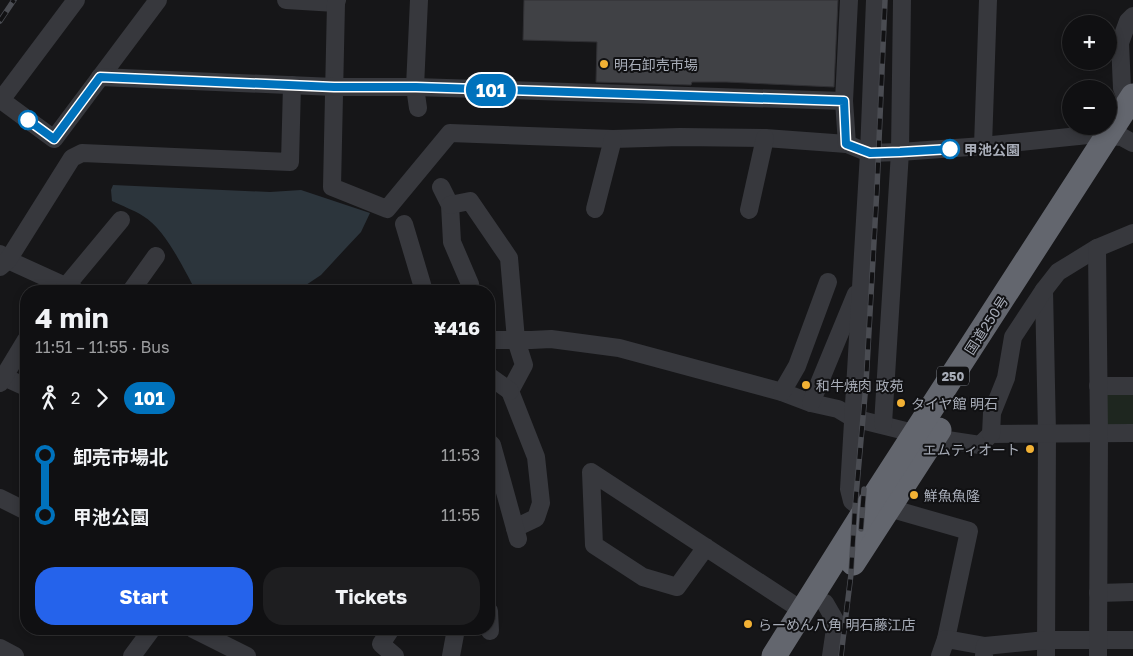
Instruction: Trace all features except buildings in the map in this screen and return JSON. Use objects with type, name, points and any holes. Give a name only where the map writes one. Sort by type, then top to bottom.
[{"type":"highway","name":"国道250号","points":[[774,656],[814,607],[1126,123]]},
{"type":"highway","name":"国道250号","points":[[791,656],[814,607]]},
{"type":"street","points":[[72,158],[54,139],[1,100],[76,0]]},
{"type":"street","points":[[54,139],[158,0]]},
{"type":"street","points":[[286,0],[337,2],[332,187],[386,209],[450,133],[613,139],[680,137],[764,138],[846,144],[870,153],[983,146],[1088,135],[1126,123],[1120,43],[1128,21],[1133,16]]},
{"type":"street","points":[[418,108],[416,87],[419,0]]},
{"type":"street","points":[[846,144],[844,101],[849,0]]},
{"type":"street","points":[[875,0],[870,153],[849,489],[852,501],[877,510],[968,532],[946,639],[940,656]]},
{"type":"street","points":[[882,424],[900,152],[902,0]]},
{"type":"street","points":[[983,146],[988,0]]},
{"type":"street","points":[[100,77],[334,87],[416,87],[844,101]]},
{"type":"street","points":[[56,285],[3,260],[72,158],[82,153],[290,162],[292,85]]},
{"type":"street","points":[[750,210],[764,138]]},
{"type":"street","points":[[595,209],[613,139]]},
{"type":"street","points":[[441,187],[450,204],[452,242],[470,285]]},
{"type":"street","points":[[450,204],[470,201],[509,258],[516,340],[524,365],[510,391]]},
{"type":"street","points":[[71,285],[121,220]]},
{"type":"street","points":[[404,224],[422,285]]},
{"type":"street","points":[[495,340],[551,339],[619,348],[782,392],[838,409],[853,418],[925,435],[980,445],[991,434],[992,412],[1006,378],[1013,337],[1044,290],[1058,272],[1098,248],[1133,232]]},
{"type":"street","points":[[1098,248],[1098,648]]},
{"type":"street","points":[[135,285],[156,256]]},
{"type":"street","points":[[811,402],[862,280]]},
{"type":"street","points":[[782,392],[797,366],[828,282]]},
{"type":"street","points":[[1044,290],[1046,648]]},
{"type":"street","points":[[20,350],[2,380],[20,385]]},
{"type":"street","points":[[495,380],[510,391],[536,457],[540,503],[536,518],[517,533],[495,456]]},
{"type":"street","points":[[1098,386],[1133,386]]},
{"type":"street","points":[[991,434],[1133,433]]},
{"type":"street","points":[[706,547],[677,588],[643,577],[594,545],[592,472],[706,547],[814,607],[836,622],[831,656]]},
{"type":"street","points":[[0,498],[20,508]]},
{"type":"street","points":[[1098,593],[1133,592]]},
{"type":"street","points":[[132,656],[148,635]]},
{"type":"street","points":[[205,635],[247,656]]},
{"type":"street","points":[[387,635],[381,644],[395,656]]},
{"type":"street","points":[[451,656],[455,635]]},
{"type":"street","points":[[946,639],[984,651],[1098,648],[1133,640]]},
{"type":"street","points":[[0,648],[15,656]]},
{"type":"shaded area","points":[[113,185],[270,192],[301,190],[370,213],[361,232],[321,275],[306,285],[193,285],[173,250],[159,230],[143,216],[112,201],[111,190]]},
{"type":"shaded area","points":[[1133,390],[1133,428],[1103,428],[1103,391]]},
{"type":"railway","points":[[0,21],[14,0]]},
{"type":"railway","points":[[841,656],[851,574],[866,384],[885,0]]},
{"type":"railway","points":[[861,529],[864,489]]},
{"type":"bus line","name":"101","points":[[28,120],[54,139],[100,77],[334,87],[416,87],[844,101],[846,144],[870,153],[950,149]]},
{"type":"place","name":"明石卸売市場","points":[[604,64]]},
{"type":"place","name":"甲池公園","points":[[950,149]]},
{"type":"place","name":"和牛焼肉 政苑","points":[[806,385]]},
{"type":"place","name":"タイヤ館 明石","points":[[901,403]]},
{"type":"place","name":"エムティオート","points":[[1030,449]]},
{"type":"place","name":"鮮魚魚隆","points":[[914,495]]},
{"type":"place","name":"らーめん八角 明石藤江店","points":[[748,624]]}]
